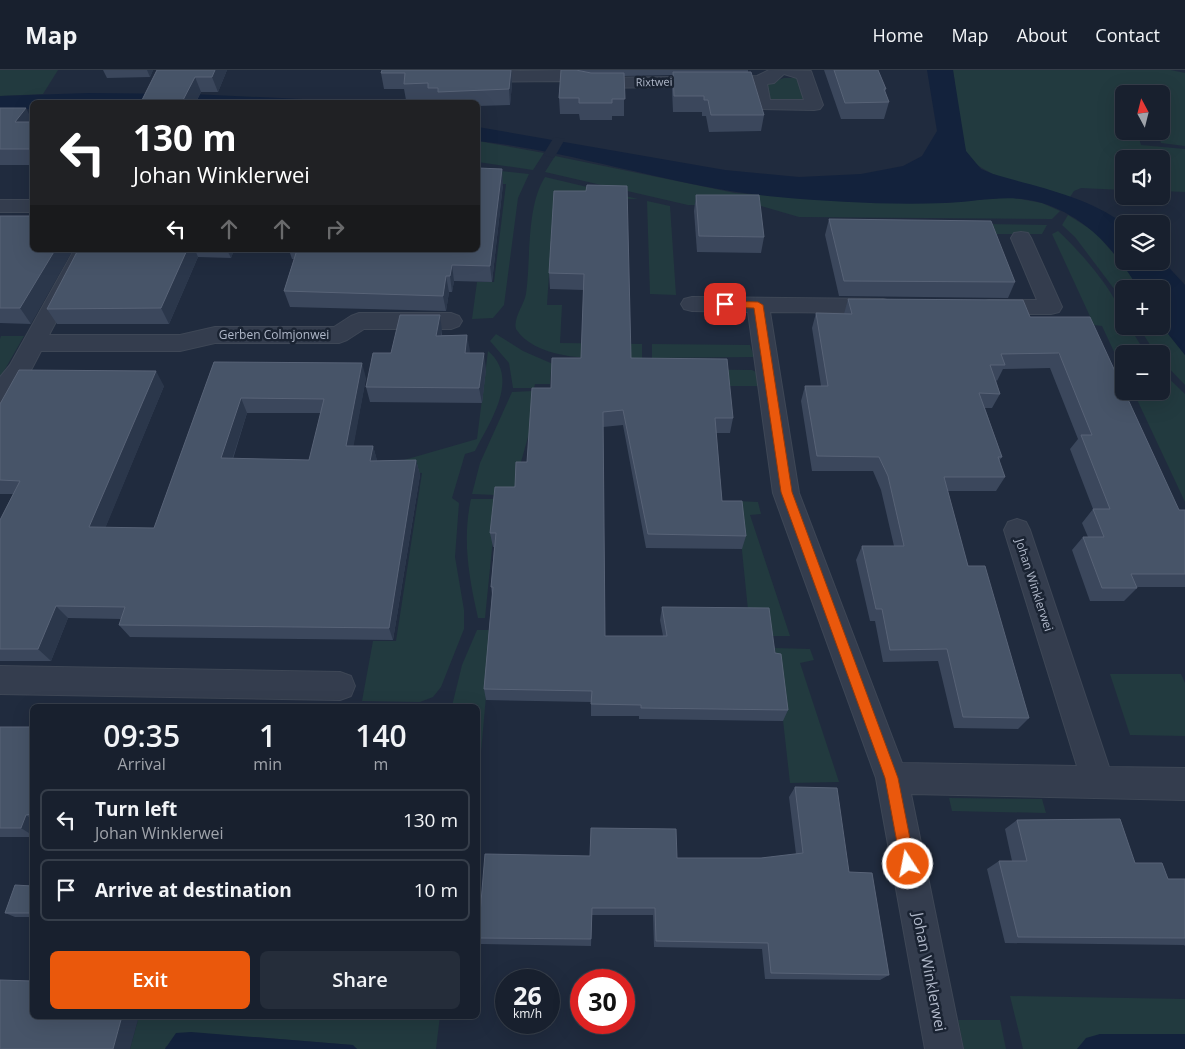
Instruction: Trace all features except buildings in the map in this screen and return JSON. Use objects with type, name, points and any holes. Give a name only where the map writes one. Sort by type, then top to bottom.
[{"type":"street","name":"Rixtwei","points":[[459,78],[562,73],[591,83],[757,80],[768,79],[779,70]]},
{"type":"street","points":[[757,80],[763,105],[814,105],[805,75],[787,70]]},
{"type":"street","points":[[0,206],[30,206]]},
{"type":"street","points":[[971,307],[1051,307],[1021,238]]},
{"type":"street","points":[[0,393],[20,370],[83,252]]},
{"type":"street","points":[[692,304],[901,306]]},
{"type":"street","name":"Johan Winklerwei","points":[[758,305],[786,492],[892,778],[944,1049]]},
{"type":"street","name":"Gerben Colmjonwei","points":[[34,343],[180,343],[215,335],[339,335],[359,321],[451,321]]},
{"type":"street","name":"Johan Winklerwei","points":[[1017,530],[1098,783]]},
{"type":"street","points":[[0,680],[340,686]]},
{"type":"street","points":[[892,778],[1185,784]]},
{"type":"green space","points":[[0,70],[58,70],[43,94],[0,96]]},
{"type":"green space","points":[[953,70],[1171,70],[1185,73],[1185,146],[1161,143],[1160,140],[1170,140],[1170,85],[1115,85],[1115,140],[1140,140],[1141,145],[1185,149],[1185,192],[1170,191],[1170,150],[1115,150],[1115,190],[1081,188],[1074,191],[1070,197],[1012,181],[982,168],[972,160],[963,142]]},
{"type":"green space","points":[[784,78],[799,78],[805,101],[769,101],[764,85]]},
{"type":"green space","points":[[480,141],[544,153],[533,170],[480,162]]},
{"type":"green space","points":[[555,156],[735,193],[857,202],[944,203],[1009,197],[1042,203],[1060,211],[1052,219],[799,217],[761,206],[688,205],[545,172]]},
{"type":"green space","points":[[492,170],[529,174],[518,198],[504,305],[493,318],[472,319],[477,282],[494,282],[506,184],[490,184]]},
{"type":"green space","points":[[545,177],[638,199],[554,198],[547,305],[562,305],[560,343],[642,344],[642,359],[574,357],[556,354],[540,348],[527,340],[516,329],[517,316],[526,294],[532,218],[539,189]]},
{"type":"green space","points":[[647,201],[670,206],[676,295],[650,294]]},
{"type":"green space","points":[[1068,215],[1095,232],[1115,255],[1115,270],[1127,270],[1133,280],[1115,280],[1115,290],[1075,237],[1062,225]]},
{"type":"green space","points":[[983,224],[1047,225],[1042,234],[986,234]]},
{"type":"green space","points":[[1058,231],[1088,262],[1108,289],[1115,301],[1115,335],[1134,335],[1141,345],[1115,345],[1115,354],[1102,326],[1094,325],[1052,234]]},
{"type":"green space","points":[[496,334],[523,351],[553,364],[582,368],[752,370],[756,372],[758,386],[728,386],[726,372],[551,370],[550,384],[535,384],[534,388],[513,388],[509,363],[490,341]]},
{"type":"green space","points":[[1144,335],[1169,335],[1185,355],[1185,385],[1170,369],[1170,345],[1150,345]]},
{"type":"green space","points":[[1,336],[24,336],[0,378],[0,339]]},
{"type":"green space","points":[[652,344],[750,345],[754,357],[652,358]]},
{"type":"green space","points":[[488,351],[497,362],[502,374],[499,401],[475,451],[465,454],[452,498],[459,503],[455,557],[464,610],[464,629],[441,687],[433,697],[420,702],[362,701],[373,641],[396,641],[422,473],[402,472],[404,460],[477,439]]},
{"type":"green space","points":[[1170,380],[1185,394],[1185,502],[1137,400],[1170,400]]},
{"type":"green space","points":[[533,391],[530,430],[517,476],[516,490],[496,495],[472,494],[480,463],[512,392]]},
{"type":"green space","points":[[471,499],[497,499],[485,618],[478,618],[469,574],[467,529]]},
{"type":"green space","points":[[737,501],[758,502],[761,514],[750,515],[790,636],[768,636],[749,620]]},
{"type":"green space","points":[[477,630],[492,630],[480,763],[480,704],[452,704],[462,665]]},
{"type":"green space","points":[[775,648],[810,649],[814,660],[800,663],[839,782],[790,783]]},
{"type":"green space","points":[[1110,674],[1181,674],[1185,683],[1185,736],[1130,735]]},
{"type":"green space","points":[[949,798],[1042,799],[1046,813],[952,811]]},
{"type":"green space","points":[[1010,996],[1185,999],[1185,1034],[1100,1034],[1077,1049],[1023,1049]]},
{"type":"green space","points":[[138,1019],[440,1019],[436,1049],[357,1049],[352,1045],[255,1037],[166,1046],[165,1049],[130,1049]]},
{"type":"green space","points":[[958,1020],[1000,1020],[1006,1049],[964,1049]]},
{"type":"water","points":[[927,70],[953,70],[966,151],[981,169],[1061,193],[1110,214],[1115,218],[1115,255],[1086,226],[1073,217],[1058,209],[1030,200],[1006,198],[924,204],[841,202],[740,192],[703,186],[553,153],[480,141],[480,127],[725,170],[799,177],[861,174],[903,166],[922,156],[937,131]]},
{"type":"water","points":[[88,93],[191,94],[323,100],[30,100],[30,109],[0,110],[0,96]]},
{"type":"water","points":[[1170,269],[1185,285],[1185,355],[1169,335],[1170,280],[1134,280],[1127,270]]},
{"type":"water","points":[[191,1032],[353,1045],[357,1049],[165,1049],[176,1033]]},
{"type":"water","points":[[1100,1034],[1185,1034],[1185,1049],[1077,1049],[1086,1038]]},
{"type":"pier","points":[[554,137],[565,139],[554,158],[543,155]]},
{"type":"route","points":[[725,304],[758,305],[786,492],[892,778],[908,864]]}]
